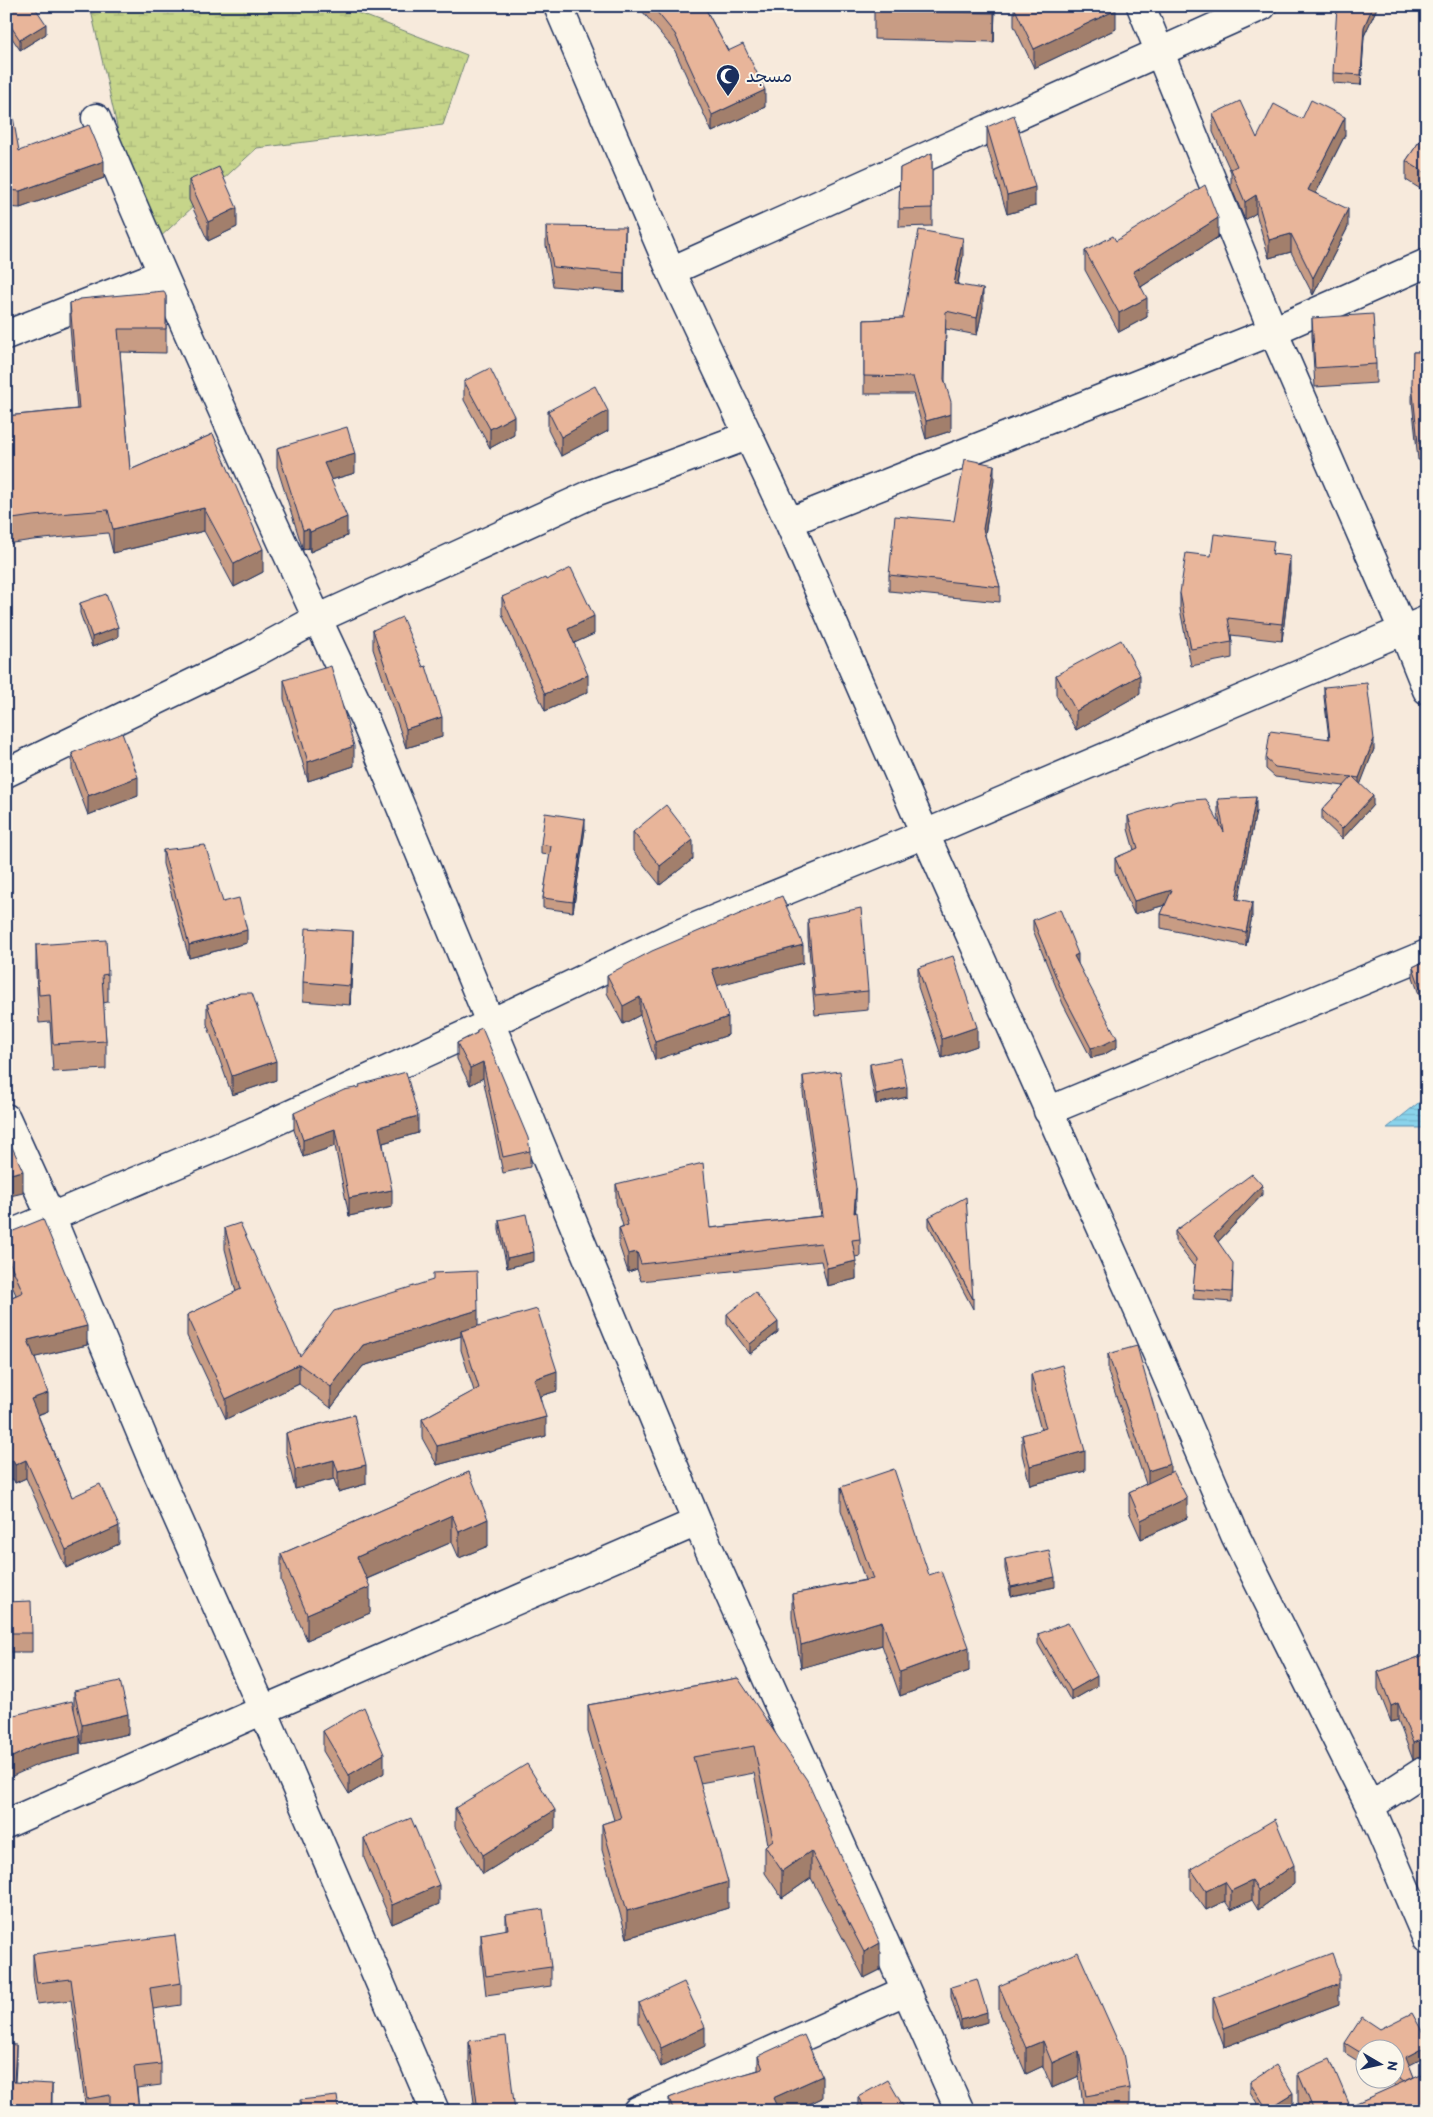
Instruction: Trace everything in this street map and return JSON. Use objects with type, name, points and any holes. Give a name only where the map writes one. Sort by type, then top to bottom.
[{"type":"street","points":[[558,6],[671,271],[789,522],[925,834],[1148,1332],[1234,1535],[1370,1806],[1427,1939]]},
{"type":"street","points":[[1141,6],[1273,331],[1415,625],[1427,690]]},
{"type":"street","points":[[671,271],[1159,54],[1262,6]]},
{"type":"street","points":[[96,118],[161,274],[317,619],[364,718],[697,1522],[960,2111]]},
{"type":"street","points":[[789,522],[1273,331],[1427,263]]},
{"type":"street","points":[[6,335],[161,274]]},
{"type":"street","points":[[6,773],[249,656],[317,619],[594,493],[747,436]]},
{"type":"street","points":[[6,1236],[250,1133],[676,935],[925,834],[1415,625]]},
{"type":"street","points":[[1048,1111],[1427,954]]},
{"type":"street","points":[[6,1118],[51,1217],[156,1469],[435,2111]]},
{"type":"street","points":[[6,1824],[262,1710],[697,1522]]},
{"type":"street","points":[[1370,1806],[1427,1770]]},
{"type":"street","points":[[637,2111],[905,1991]]},
{"type":"green space","points":[[90,6],[340,6],[467,55],[443,125],[257,148],[145,251]]},
{"type":"water","points":[[1427,1096],[1427,1128],[1387,1128]]},
{"type":"building","points":[[6,6],[34,6],[46,24],[20,40],[6,19]]},
{"type":"building","points":[[652,6],[704,6],[728,51],[743,44],[765,90],[712,115],[675,34]]},
{"type":"building","points":[[874,6],[994,6],[994,13],[874,11]]},
{"type":"building","points":[[1114,6],[1116,10],[1034,49],[1014,7]]},
{"type":"building","points":[[1337,6],[1373,6],[1364,27],[1361,75],[1333,73]]},
{"type":"building","points":[[1311,100],[1345,117],[1308,190],[1348,209],[1313,278],[1291,234],[1269,240],[1256,195],[1245,202],[1231,169],[1237,166],[1213,114],[1240,101],[1257,138],[1274,104],[1302,119]]},
{"type":"building","points":[[11,106],[19,151],[89,125],[104,161],[20,191],[6,190],[6,107]]},
{"type":"building","points":[[1014,115],[1035,187],[1007,195],[987,127]]},
{"type":"building","points":[[1427,130],[1427,174],[1406,161]]},
{"type":"building","points":[[932,153],[932,208],[899,209],[900,168]]},
{"type":"building","points":[[219,167],[237,208],[208,222],[189,180]]},
{"type":"building","points":[[1205,185],[1218,218],[1133,272],[1147,298],[1119,313],[1085,251],[1113,236],[1116,241]]},
{"type":"building","points":[[546,226],[625,227],[624,273],[553,267]]},
{"type":"building","points":[[919,230],[963,238],[954,284],[983,289],[977,318],[946,311],[944,379],[951,402],[951,414],[926,421],[913,377],[864,376],[864,320],[903,318]]},
{"type":"building","points":[[164,291],[166,296],[166,329],[118,329],[130,470],[213,434],[263,549],[234,564],[204,508],[113,529],[108,510],[6,520],[6,416],[79,409],[70,303],[80,299]]},
{"type":"building","points":[[1373,314],[1376,364],[1315,368],[1312,318]]},
{"type":"building","points":[[1413,352],[1427,352],[1427,442],[1418,443],[1412,383]]},
{"type":"building","points":[[490,368],[514,416],[490,429],[464,381]]},
{"type":"building","points":[[595,386],[608,411],[561,437],[548,411]]},
{"type":"building","points":[[347,427],[355,454],[324,463],[347,517],[310,532],[309,529],[303,530],[277,448]]},
{"type":"building","points":[[965,459],[994,465],[983,529],[1000,587],[889,575],[895,516],[954,521]]},
{"type":"building","points":[[1214,534],[1274,541],[1272,554],[1290,556],[1282,624],[1228,618],[1232,642],[1191,649],[1180,593],[1186,553],[1211,556]]},
{"type":"building","points":[[571,568],[594,616],[568,629],[588,675],[545,694],[502,597]]},
{"type":"building","points":[[106,594],[118,627],[92,637],[80,603]]},
{"type":"building","points":[[402,617],[423,667],[426,666],[442,717],[406,729],[373,630]]},
{"type":"building","points":[[1121,640],[1140,675],[1076,711],[1056,675]]},
{"type":"building","points":[[6,644],[9,668],[6,668]]},
{"type":"building","points":[[331,666],[354,746],[308,762],[284,680]]},
{"type":"building","points":[[1367,683],[1374,739],[1359,778],[1353,777],[1373,796],[1342,829],[1322,810],[1352,777],[1275,767],[1266,759],[1270,731],[1330,739],[1324,687]]},
{"type":"building","points":[[122,733],[138,777],[88,796],[72,753]]},
{"type":"building","points":[[1256,797],[1236,899],[1252,902],[1246,932],[1161,914],[1172,890],[1134,901],[1115,858],[1138,848],[1128,816],[1177,801],[1206,799],[1224,832],[1218,799]]},
{"type":"building","points":[[666,805],[693,840],[660,866],[633,832]]},
{"type":"building","points":[[545,813],[585,819],[573,902],[543,898],[551,846],[541,844]]},
{"type":"building","points":[[205,845],[223,902],[239,898],[247,930],[189,945],[163,850]]},
{"type":"building","points":[[782,896],[803,945],[712,969],[728,1017],[655,1042],[640,997],[623,1006],[607,975],[652,951]]},
{"type":"building","points":[[861,908],[868,991],[815,996],[808,919]]},
{"type":"building","points":[[1060,909],[1078,954],[1074,956],[1117,1038],[1103,1045],[1091,1048],[1063,994],[1033,920]]},
{"type":"building","points":[[306,928],[353,931],[350,986],[303,982]]},
{"type":"building","points":[[106,940],[108,974],[102,975],[106,1041],[53,1044],[50,994],[39,995],[36,945]]},
{"type":"building","points":[[953,956],[977,1027],[942,1039],[918,968]]},
{"type":"building","points":[[1427,960],[1427,988],[1421,990],[1413,967]]},
{"type":"building","points":[[240,993],[252,993],[276,1061],[232,1076],[207,1004]]},
{"type":"building","points":[[482,1028],[528,1138],[530,1151],[503,1157],[483,1062],[470,1068],[457,1043],[477,1033],[477,1030]]},
{"type":"building","points":[[901,1058],[907,1087],[876,1094],[870,1064]]},
{"type":"building","points":[[840,1071],[856,1188],[854,1213],[857,1212],[860,1239],[852,1240],[856,1261],[827,1268],[821,1243],[641,1264],[637,1252],[628,1254],[619,1228],[628,1225],[616,1184],[703,1163],[710,1228],[823,1216],[803,1076]]},
{"type":"building","points":[[406,1072],[418,1116],[379,1127],[392,1190],[349,1198],[335,1129],[303,1140],[294,1113],[344,1090],[360,1087],[359,1085]]},
{"type":"building","points":[[6,1136],[23,1171],[6,1175]]},
{"type":"building","points":[[1252,1174],[1262,1185],[1214,1236],[1233,1263],[1232,1292],[1193,1289],[1196,1259],[1175,1231]]},
{"type":"building","points":[[966,1197],[973,1299],[929,1217]]},
{"type":"building","points":[[526,1214],[534,1252],[507,1258],[499,1220]]},
{"type":"building","points":[[43,1219],[87,1326],[28,1340],[48,1393],[31,1399],[72,1497],[100,1484],[119,1526],[66,1550],[26,1460],[15,1465],[13,1460],[6,1464],[6,1300],[23,1292],[6,1254],[6,1234]]},
{"type":"building","points":[[240,1223],[300,1356],[334,1311],[433,1280],[433,1273],[477,1271],[478,1310],[363,1345],[331,1387],[299,1364],[226,1399],[187,1315],[241,1289],[225,1228]]},
{"type":"building","points":[[755,1292],[778,1322],[750,1344],[727,1314]]},
{"type":"building","points":[[537,1309],[557,1371],[534,1379],[546,1417],[437,1446],[422,1419],[479,1388],[461,1331]]},
{"type":"building","points":[[1137,1346],[1170,1464],[1148,1471],[1108,1354]]},
{"type":"building","points":[[1062,1365],[1085,1451],[1030,1466],[1022,1435],[1046,1428],[1031,1374]]},
{"type":"building","points":[[354,1415],[366,1465],[338,1472],[334,1460],[295,1470],[286,1433]]},
{"type":"building","points":[[894,1469],[929,1575],[941,1571],[969,1647],[900,1672],[882,1621],[801,1645],[792,1594],[873,1579],[841,1487]]},
{"type":"building","points":[[1173,1471],[1187,1498],[1141,1520],[1129,1492]]},
{"type":"building","points":[[469,1472],[488,1519],[459,1532],[452,1515],[357,1557],[370,1587],[307,1614],[281,1554]]},
{"type":"building","points":[[1049,1550],[1055,1577],[1011,1587],[1005,1559]]},
{"type":"building","points":[[31,1601],[32,1633],[6,1633],[6,1602]]},
{"type":"building","points":[[1068,1623],[1097,1676],[1071,1691],[1038,1634]]},
{"type":"building","points":[[1427,1654],[1427,1737],[1413,1743],[1398,1703],[1391,1706],[1378,1672]]},
{"type":"building","points":[[738,1678],[807,1780],[880,1943],[864,1952],[811,1851],[782,1871],[765,1846],[773,1840],[754,1746],[693,1757],[728,1882],[627,1911],[602,1824],[621,1818],[588,1705]]},
{"type":"building","points":[[120,1681],[128,1714],[82,1725],[74,1691]]},
{"type":"building","points":[[72,1701],[80,1735],[39,1744],[6,1760],[6,1717]]},
{"type":"building","points":[[364,1707],[384,1754],[349,1775],[323,1731]]},
{"type":"building","points":[[527,1764],[555,1810],[483,1855],[455,1808]]},
{"type":"building","points":[[1427,1771],[1427,1782],[1424,1773]]},
{"type":"building","points":[[411,1818],[439,1885],[392,1905],[364,1838]]},
{"type":"building","points":[[1275,1819],[1294,1865],[1258,1890],[1252,1881],[1231,1891],[1225,1882],[1206,1891],[1191,1869]]},
{"type":"building","points":[[543,1909],[551,1967],[486,1976],[481,1934],[508,1929],[506,1915]]},
{"type":"building","points":[[175,1935],[181,1983],[150,1988],[161,2064],[134,2067],[139,2111],[110,2111],[110,2095],[87,2099],[71,1979],[37,1983],[33,1954]]},
{"type":"building","points":[[1078,1952],[1123,2053],[1129,2088],[1086,2096],[1079,2051],[1052,2063],[1043,2041],[1026,2048],[999,1986]]},
{"type":"building","points":[[1332,1953],[1339,1973],[1339,1984],[1224,2028],[1213,1998]]},
{"type":"building","points":[[977,1979],[987,2012],[961,2020],[951,1987]]},
{"type":"building","points":[[684,1982],[705,2027],[661,2048],[639,2003]]},
{"type":"building","points":[[1412,2013],[1427,2040],[1427,2046],[1406,2057],[1406,2040],[1356,2040],[1356,2050],[1345,2043],[1362,2017],[1380,2029]]},
{"type":"building","points":[[804,2035],[822,2076],[773,2098],[779,2111],[674,2111],[669,2098],[694,2088],[763,2069],[758,2056]]},
{"type":"building","points":[[506,2036],[515,2111],[478,2111],[469,2041]]},
{"type":"building","points":[[6,2044],[16,2045],[14,2082],[52,2084],[51,2111],[6,2111]]},
{"type":"building","points":[[1406,2057],[1414,2077],[1406,2081]]},
{"type":"building","points":[[1330,2059],[1350,2106],[1386,2090],[1406,2090],[1406,2081],[1421,2074],[1427,2087],[1427,2111],[1314,2111],[1298,2073]]},
{"type":"building","points":[[1276,2065],[1293,2093],[1267,2109],[1250,2082]]},
{"type":"building","points":[[888,2080],[906,2111],[866,2111],[858,2097]]},
{"type":"building","points":[[337,2096],[339,2111],[301,2111],[300,2100]]},
{"type":"building","points":[[1179,2106],[1182,2111],[1172,2111]]},
{"type":"building","points":[[221,2108],[221,2111],[209,2111]]},
{"type":"place","name":"مسجد","points":[[728,97]]}]
